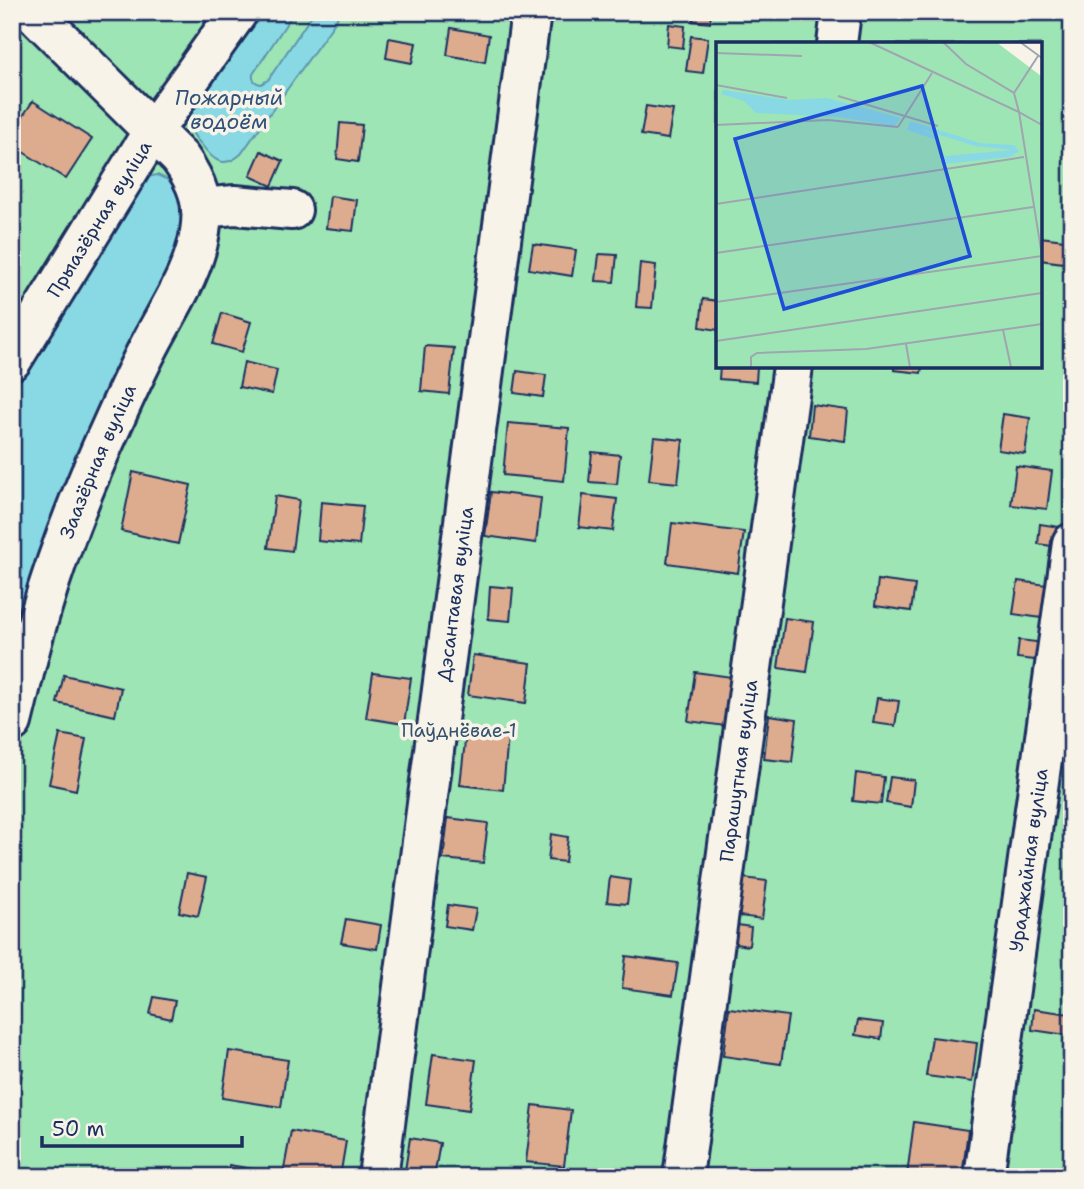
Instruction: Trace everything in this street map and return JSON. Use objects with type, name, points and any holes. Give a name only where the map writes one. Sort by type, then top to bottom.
[{"type":"lane","points":[[33,12],[180,158],[192,175],[201,208],[235,205],[292,210]]},
{"type":"lane","name":"Прыазёрная вуліца","points":[[12,360],[153,131],[238,12]]},
{"type":"lane","name":"Дэсантавая вуліца","points":[[378,1177],[531,12]]},
{"type":"lane","points":[[837,42],[841,12]]},
{"type":"lane","name":"Заазёрная вуліца","points":[[12,722],[40,611],[70,525],[131,383],[187,274],[196,251],[201,208]]},
{"type":"lane","name":"Парашутная вуліца","points":[[683,1177],[793,368]]},
{"type":"lane","name":"Ураджайная вуліца","points":[[984,1177],[1072,543]]},
{"type":"green space","name":"Паўднёвае-1","points":[[12,12],[1072,12],[1072,1177],[12,1177]]},
{"type":"water","name":"Пожарный водоём","points":[[254,12],[294,12],[253,74],[254,81],[261,84],[268,80],[314,12],[338,12],[333,25],[241,154],[229,161],[219,161],[210,155],[194,135],[189,125],[190,111],[192,103]]},
{"type":"water","name":"Пожарный водоём","points":[[157,175],[180,189],[192,229],[12,632],[12,395],[131,188],[142,178]]},
{"type":"building","points":[[694,12],[711,12],[710,23],[693,21]]},
{"type":"building","points":[[669,24],[685,26],[683,48],[667,46]]},
{"type":"building","points":[[451,28],[489,35],[485,62],[447,55]]},
{"type":"building","points":[[691,36],[708,38],[703,73],[686,71]]},
{"type":"building","points":[[389,38],[416,43],[412,63],[386,58]]},
{"type":"building","points":[[33,101],[92,139],[66,179],[12,145],[12,132]]},
{"type":"building","points":[[646,106],[673,110],[668,139],[641,135]]},
{"type":"building","points":[[340,123],[362,125],[358,162],[337,159]]},
{"type":"building","points":[[261,151],[283,161],[272,186],[250,176]]},
{"type":"building","points":[[330,196],[357,200],[353,231],[326,228]]},
{"type":"building","points":[[1042,237],[1072,241],[1072,264],[1042,260]]},
{"type":"building","points":[[533,244],[576,250],[572,276],[529,269]]},
{"type":"building","points":[[599,254],[617,255],[614,282],[596,281]]},
{"type":"building","points":[[640,263],[656,265],[652,308],[636,307]]},
{"type":"building","points":[[703,299],[716,301],[716,330],[700,327]]},
{"type":"building","points":[[222,313],[251,322],[242,352],[213,344]]},
{"type":"building","points":[[425,346],[454,348],[449,394],[421,391]]},
{"type":"building","points":[[244,362],[277,370],[272,394],[239,387]]},
{"type":"building","points":[[720,368],[757,368],[756,382],[719,379]]},
{"type":"building","points":[[894,368],[922,368],[921,373]]},
{"type":"building","points":[[517,371],[546,375],[543,397],[514,393]]},
{"type":"building","points":[[812,405],[848,410],[845,441],[809,436]]},
{"type":"building","points":[[1003,414],[1030,418],[1025,454],[998,450]]},
{"type":"building","points":[[508,423],[569,428],[564,481],[503,475]]},
{"type":"building","points":[[654,437],[683,440],[678,483],[649,480]]},
{"type":"building","points":[[592,452],[620,455],[617,484],[589,482]]},
{"type":"building","points":[[1016,466],[1052,471],[1047,509],[1011,505]]},
{"type":"building","points":[[133,472],[191,485],[178,544],[121,531]]},
{"type":"building","points":[[491,492],[541,498],[536,543],[485,536]]},
{"type":"building","points":[[583,495],[617,499],[613,531],[579,527]]},
{"type":"building","points":[[275,496],[299,500],[292,551],[268,548]]},
{"type":"building","points":[[321,502],[363,506],[359,545],[318,541]]},
{"type":"building","points":[[672,523],[744,532],[738,573],[667,563]]},
{"type":"building","points":[[1040,524],[1060,527],[1058,547],[1038,544]]},
{"type":"building","points":[[878,580],[915,585],[911,611],[875,606]]},
{"type":"building","points":[[1018,581],[1054,586],[1049,619],[1013,614]]},
{"type":"building","points":[[490,586],[513,588],[510,621],[488,619]]},
{"type":"building","points":[[785,618],[814,622],[807,672],[778,668]]},
{"type":"building","points":[[1019,640],[1045,643],[1042,661],[1017,658]]},
{"type":"building","points":[[473,655],[531,663],[526,703],[468,695]]},
{"type":"building","points":[[695,672],[732,677],[725,726],[688,721]]},
{"type":"building","points":[[373,673],[411,678],[404,724],[366,718]]},
{"type":"building","points":[[64,675],[121,688],[115,716],[57,703]]},
{"type":"building","points":[[877,698],[899,701],[895,726],[873,723]]},
{"type":"building","points":[[769,715],[797,719],[792,762],[764,759]]},
{"type":"building","points":[[466,733],[508,737],[503,790],[460,785]]},
{"type":"building","points":[[60,734],[86,739],[76,790],[49,784]]},
{"type":"building","points":[[856,773],[884,777],[881,804],[853,801]]},
{"type":"building","points":[[890,777],[914,780],[911,807],[886,803]]},
{"type":"building","points":[[448,818],[488,823],[483,863],[443,859]]},
{"type":"building","points":[[551,834],[568,837],[565,862],[548,860]]},
{"type":"building","points":[[187,873],[207,877],[198,916],[179,912]]},
{"type":"building","points":[[610,877],[630,880],[627,904],[607,902]]},
{"type":"building","points":[[736,877],[767,881],[762,919],[731,915]]},
{"type":"building","points":[[448,905],[476,909],[472,930],[445,926]]},
{"type":"building","points":[[346,919],[381,925],[377,949],[341,943]]},
{"type":"building","points":[[731,924],[751,927],[749,946],[728,943]]},
{"type":"building","points":[[626,956],[678,963],[673,995],[622,988]]},
{"type":"building","points":[[154,997],[175,1001],[171,1019],[150,1014]]},
{"type":"building","points":[[729,1008],[788,1016],[781,1064],[723,1056]]},
{"type":"building","points":[[1034,1009],[1070,1014],[1067,1035],[1032,1030]]},
{"type":"building","points":[[858,1020],[883,1023],[881,1039],[855,1035]]},
{"type":"building","points":[[932,1037],[977,1043],[972,1082],[926,1076]]},
{"type":"building","points":[[229,1051],[288,1060],[281,1107],[222,1098]]},
{"type":"building","points":[[433,1054],[476,1060],[469,1110],[426,1104]]},
{"type":"building","points":[[12,1067],[23,1069],[14,1112],[12,1112]]},
{"type":"building","points":[[533,1105],[571,1110],[564,1166],[526,1162]]},
{"type":"building","points":[[914,1122],[968,1130],[962,1177],[907,1175]]},
{"type":"building","points":[[291,1131],[346,1141],[340,1177],[296,1177],[283,1174]]},
{"type":"building","points":[[410,1138],[440,1143],[434,1177],[404,1177]]},
{"type":"building","points":[[229,1165],[266,1171],[265,1177],[227,1177]]}]
